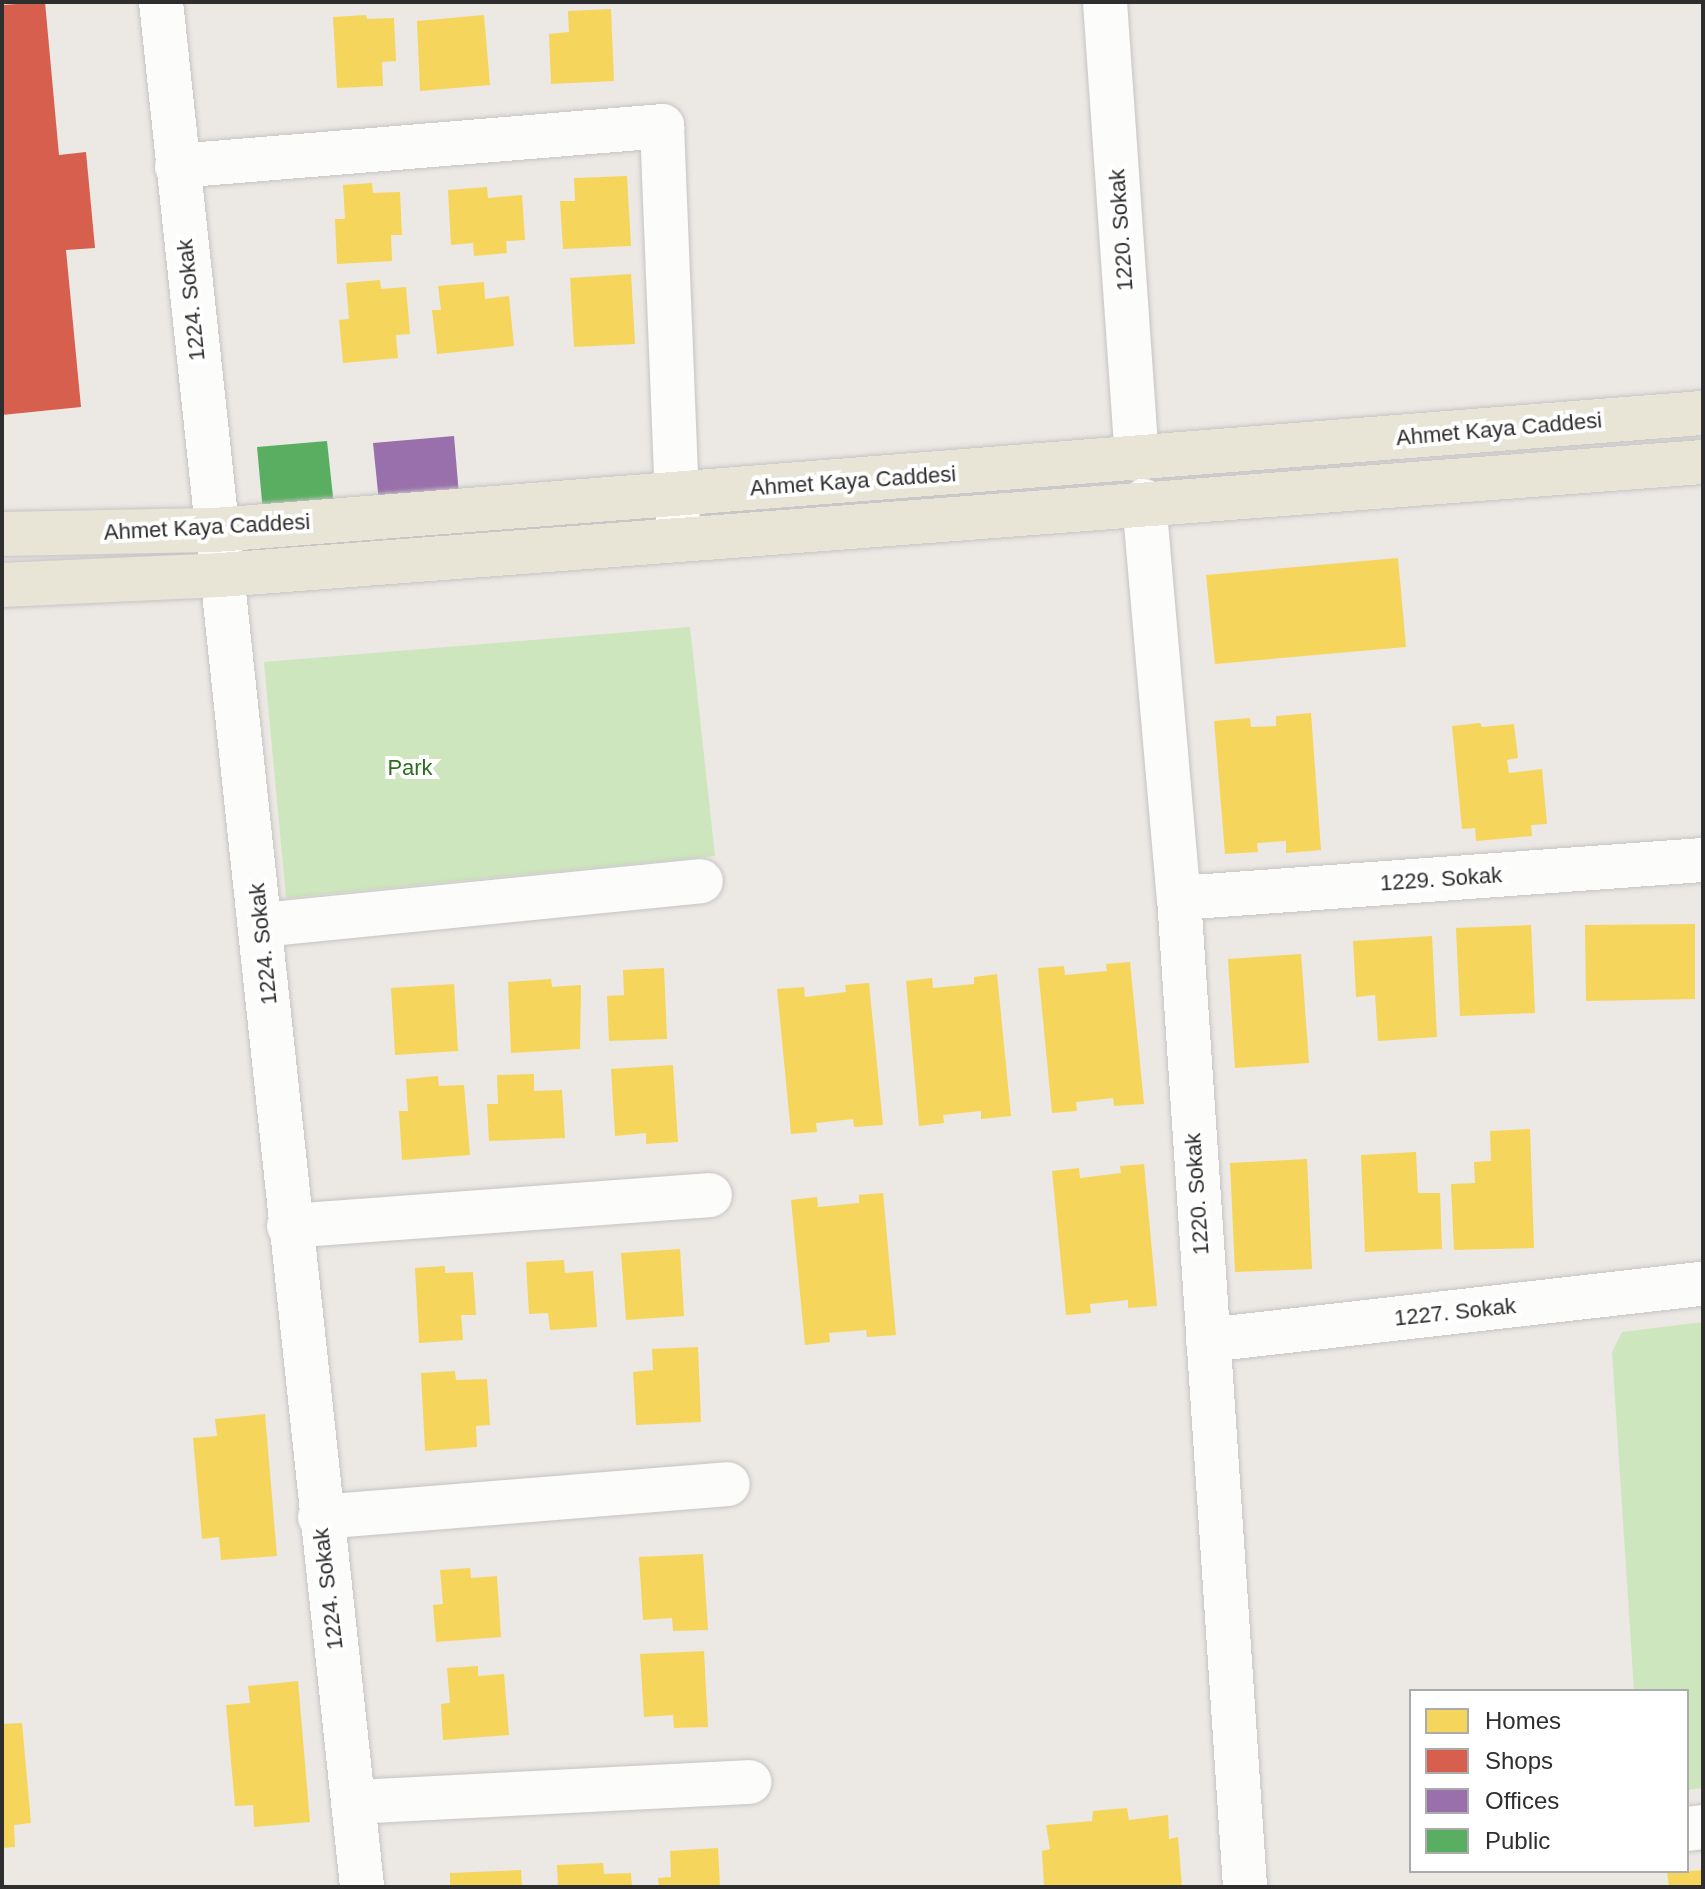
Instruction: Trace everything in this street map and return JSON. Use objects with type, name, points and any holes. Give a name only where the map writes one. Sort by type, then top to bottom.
[{"type":"main road","name":"Ahmet Kaya Caddesi","points":[[2,534],[215,530],[1703,413]]},
{"type":"main road","name":"Ahmet Kaya Caddesi","points":[[2,585],[220,575],[1144,501],[1703,462]]},
{"type":"street","name":"1224. Sokak","points":[[161,2],[215,530],[262,925],[289,1226],[362,1887]]},
{"type":"street","name":"1220. Sokak","points":[[1105,2],[1137,459]]},
{"type":"street","points":[[177,166],[662,126],[674,494],[679,539]]},
{"type":"street","name":"1220. Sokak","points":[[1144,501],[1179,898],[1245,1887]]},
{"type":"street","name":"1229. Sokak","points":[[1179,898],[1703,860]]},
{"type":"street","points":[[262,925],[701,881]]},
{"type":"street","points":[[289,1226],[710,1195]]},
{"type":"street","name":"1227. Sokak","points":[[1208,1340],[1703,1284]]},
{"type":"street","points":[[320,1517],[728,1484]]},
{"type":"street","points":[[354,1802],[749,1782]]},
{"type":"green space","name":"Park","points":[[690,627],[715,856],[286,898],[264,662]]},
{"type":"green space","points":[[1703,1322],[1703,1788],[1689,1790],[1689,1689],[1634,1689],[1612,1352],[1622,1332]]},
{"type":"building: Homes","points":[[611,9],[614,81],[551,84],[549,34],[569,32],[568,11]]},
{"type":"building: Homes","points":[[366,15],[367,19],[394,18],[396,61],[382,62],[383,86],[337,88],[333,17]]},
{"type":"building: Homes","points":[[484,15],[490,85],[420,91],[417,21]]},
{"type":"building: Homes","points":[[627,176],[631,246],[563,249],[560,201],[575,201],[574,178]]},
{"type":"building: Homes","points":[[372,183],[373,193],[400,192],[402,235],[391,235],[392,261],[337,264],[335,219],[345,219],[343,185]]},
{"type":"building: Homes","points":[[487,187],[488,198],[522,195],[525,240],[506,241],[507,253],[474,256],[473,243],[451,245],[448,190]]},
{"type":"building: Homes","points":[[631,274],[635,344],[574,347],[570,278]]},
{"type":"building: Homes","points":[[380,280],[381,289],[406,287],[410,334],[396,335],[398,358],[343,363],[339,320],[349,319],[346,283]]},
{"type":"building: Homes","points":[[484,282],[485,299],[509,296],[514,346],[437,354],[432,310],[441,310],[438,286]]},
{"type":"building: Homes","points":[[1398,558],[1406,647],[1215,664],[1206,575]]},
{"type":"building: Homes","points":[[1311,713],[1321,850],[1286,853],[1286,841],[1257,843],[1258,852],[1225,854],[1214,721],[1250,718],[1251,727],[1276,726],[1276,716]]},
{"type":"building: Homes","points":[[1480,723],[1482,727],[1514,724],[1518,758],[1507,760],[1509,773],[1542,769],[1547,824],[1531,825],[1532,836],[1476,841],[1475,828],[1462,829],[1452,726]]},
{"type":"building: Homes","points":[[1695,924],[1695,999],[1586,1001],[1585,925]]},
{"type":"building: Homes","points":[[1531,925],[1535,1013],[1460,1016],[1456,928]]},
{"type":"building: Homes","points":[[1432,936],[1437,1037],[1378,1041],[1375,995],[1356,997],[1353,941]]},
{"type":"building: Homes","points":[[1301,954],[1309,1063],[1235,1068],[1228,959]]},
{"type":"building: Homes","points":[[1130,962],[1144,1104],[1114,1106],[1113,1098],[1076,1102],[1077,1111],[1052,1113],[1038,968],[1064,966],[1065,975],[1107,971],[1106,964]]},
{"type":"building: Homes","points":[[664,968],[667,1039],[609,1041],[607,996],[624,995],[623,970]]},
{"type":"building: Homes","points":[[997,974],[1011,1116],[981,1119],[981,1111],[943,1115],[944,1123],[919,1126],[906,981],[932,978],[933,988],[974,984],[974,977]]},
{"type":"building: Homes","points":[[551,979],[552,987],[581,985],[580,1049],[511,1053],[508,982]]},
{"type":"building: Homes","points":[[869,983],[883,1125],[854,1127],[853,1119],[816,1123],[817,1132],[791,1134],[777,989],[804,987],[805,997],[846,992],[845,985]]},
{"type":"building: Homes","points":[[454,984],[458,1051],[395,1055],[391,988]]},
{"type":"building: Homes","points":[[673,1065],[678,1142],[646,1144],[646,1133],[615,1136],[611,1069]]},
{"type":"building: Homes","points":[[534,1074],[534,1091],[562,1090],[565,1138],[489,1141],[487,1104],[498,1104],[497,1075]]},
{"type":"building: Homes","points":[[438,1076],[439,1086],[464,1085],[470,1155],[402,1160],[399,1111],[408,1111],[406,1079]]},
{"type":"building: Homes","points":[[1530,1129],[1534,1248],[1454,1250],[1451,1184],[1475,1183],[1474,1162],[1491,1161],[1490,1131]]},
{"type":"building: Homes","points":[[1416,1152],[1418,1193],[1440,1193],[1442,1249],[1365,1252],[1361,1155]]},
{"type":"building: Homes","points":[[1307,1159],[1312,1269],[1235,1272],[1230,1163]]},
{"type":"building: Homes","points":[[1144,1164],[1157,1306],[1128,1308],[1128,1300],[1090,1304],[1091,1313],[1066,1315],[1052,1171],[1079,1168],[1080,1178],[1121,1173],[1120,1166]]},
{"type":"building: Homes","points":[[883,1193],[896,1335],[867,1337],[866,1330],[829,1333],[830,1342],[805,1345],[791,1200],[817,1197],[818,1207],[859,1203],[859,1195]]},
{"type":"building: Homes","points":[[680,1249],[684,1316],[626,1320],[621,1253]]},
{"type":"building: Homes","points":[[564,1260],[565,1273],[593,1271],[597,1327],[550,1330],[548,1313],[529,1314],[526,1262]]},
{"type":"building: Homes","points":[[445,1266],[445,1273],[473,1272],[476,1315],[461,1315],[463,1340],[419,1343],[415,1268]]},
{"type":"building: Homes","points":[[698,1347],[701,1422],[636,1425],[633,1372],[653,1370],[652,1349]]},
{"type":"building: Homes","points":[[455,1371],[456,1380],[487,1379],[490,1425],[476,1426],[477,1447],[425,1451],[421,1373]]},
{"type":"building: Homes","points":[[265,1414],[277,1556],[221,1560],[219,1537],[202,1539],[193,1438],[217,1436],[215,1419]]},
{"type":"building: Homes","points":[[703,1554],[708,1630],[673,1631],[672,1618],[643,1620],[639,1557]]},
{"type":"building: Homes","points":[[470,1568],[471,1578],[497,1576],[501,1637],[436,1642],[433,1605],[443,1604],[440,1570]]},
{"type":"building: Homes","points":[[704,1651],[708,1727],[674,1728],[673,1715],[644,1717],[640,1654]]},
{"type":"building: Homes","points":[[478,1666],[478,1676],[504,1674],[509,1735],[443,1740],[441,1704],[450,1703],[447,1668]]},
{"type":"building: Homes","points":[[298,1681],[310,1822],[254,1827],[253,1805],[235,1806],[226,1705],[250,1703],[248,1686]]},
{"type":"building: Homes","points":[[22,1723],[31,1823],[14,1825],[15,1847],[2,1848],[2,1724]]},
{"type":"building: Homes","points":[[1127,1808],[1129,1820],[1168,1815],[1169,1839],[1178,1837],[1182,1887],[1044,1887],[1042,1851],[1050,1849],[1046,1825],[1092,1821],[1093,1811]]},
{"type":"building: Homes","points":[[718,1848],[720,1887],[659,1887],[658,1878],[671,1877],[670,1851]]},
{"type":"building: Homes","points":[[603,1863],[604,1874],[631,1873],[632,1887],[558,1887],[557,1865]]},
{"type":"building: Homes","points":[[521,1870],[522,1887],[450,1887],[450,1873]]},
{"type":"building: Homes","points":[[1703,1870],[1703,1887],[1669,1887],[1667,1873]]},
{"type":"building: Shops","points":[[45,2],[59,155],[86,152],[95,248],[66,250],[81,407],[2,415],[2,5]]},
{"type":"building: Offices","points":[[454,436],[459,495],[379,502],[373,443]]},
{"type":"building: Public","points":[[327,441],[334,506],[263,512],[257,447]]}]
